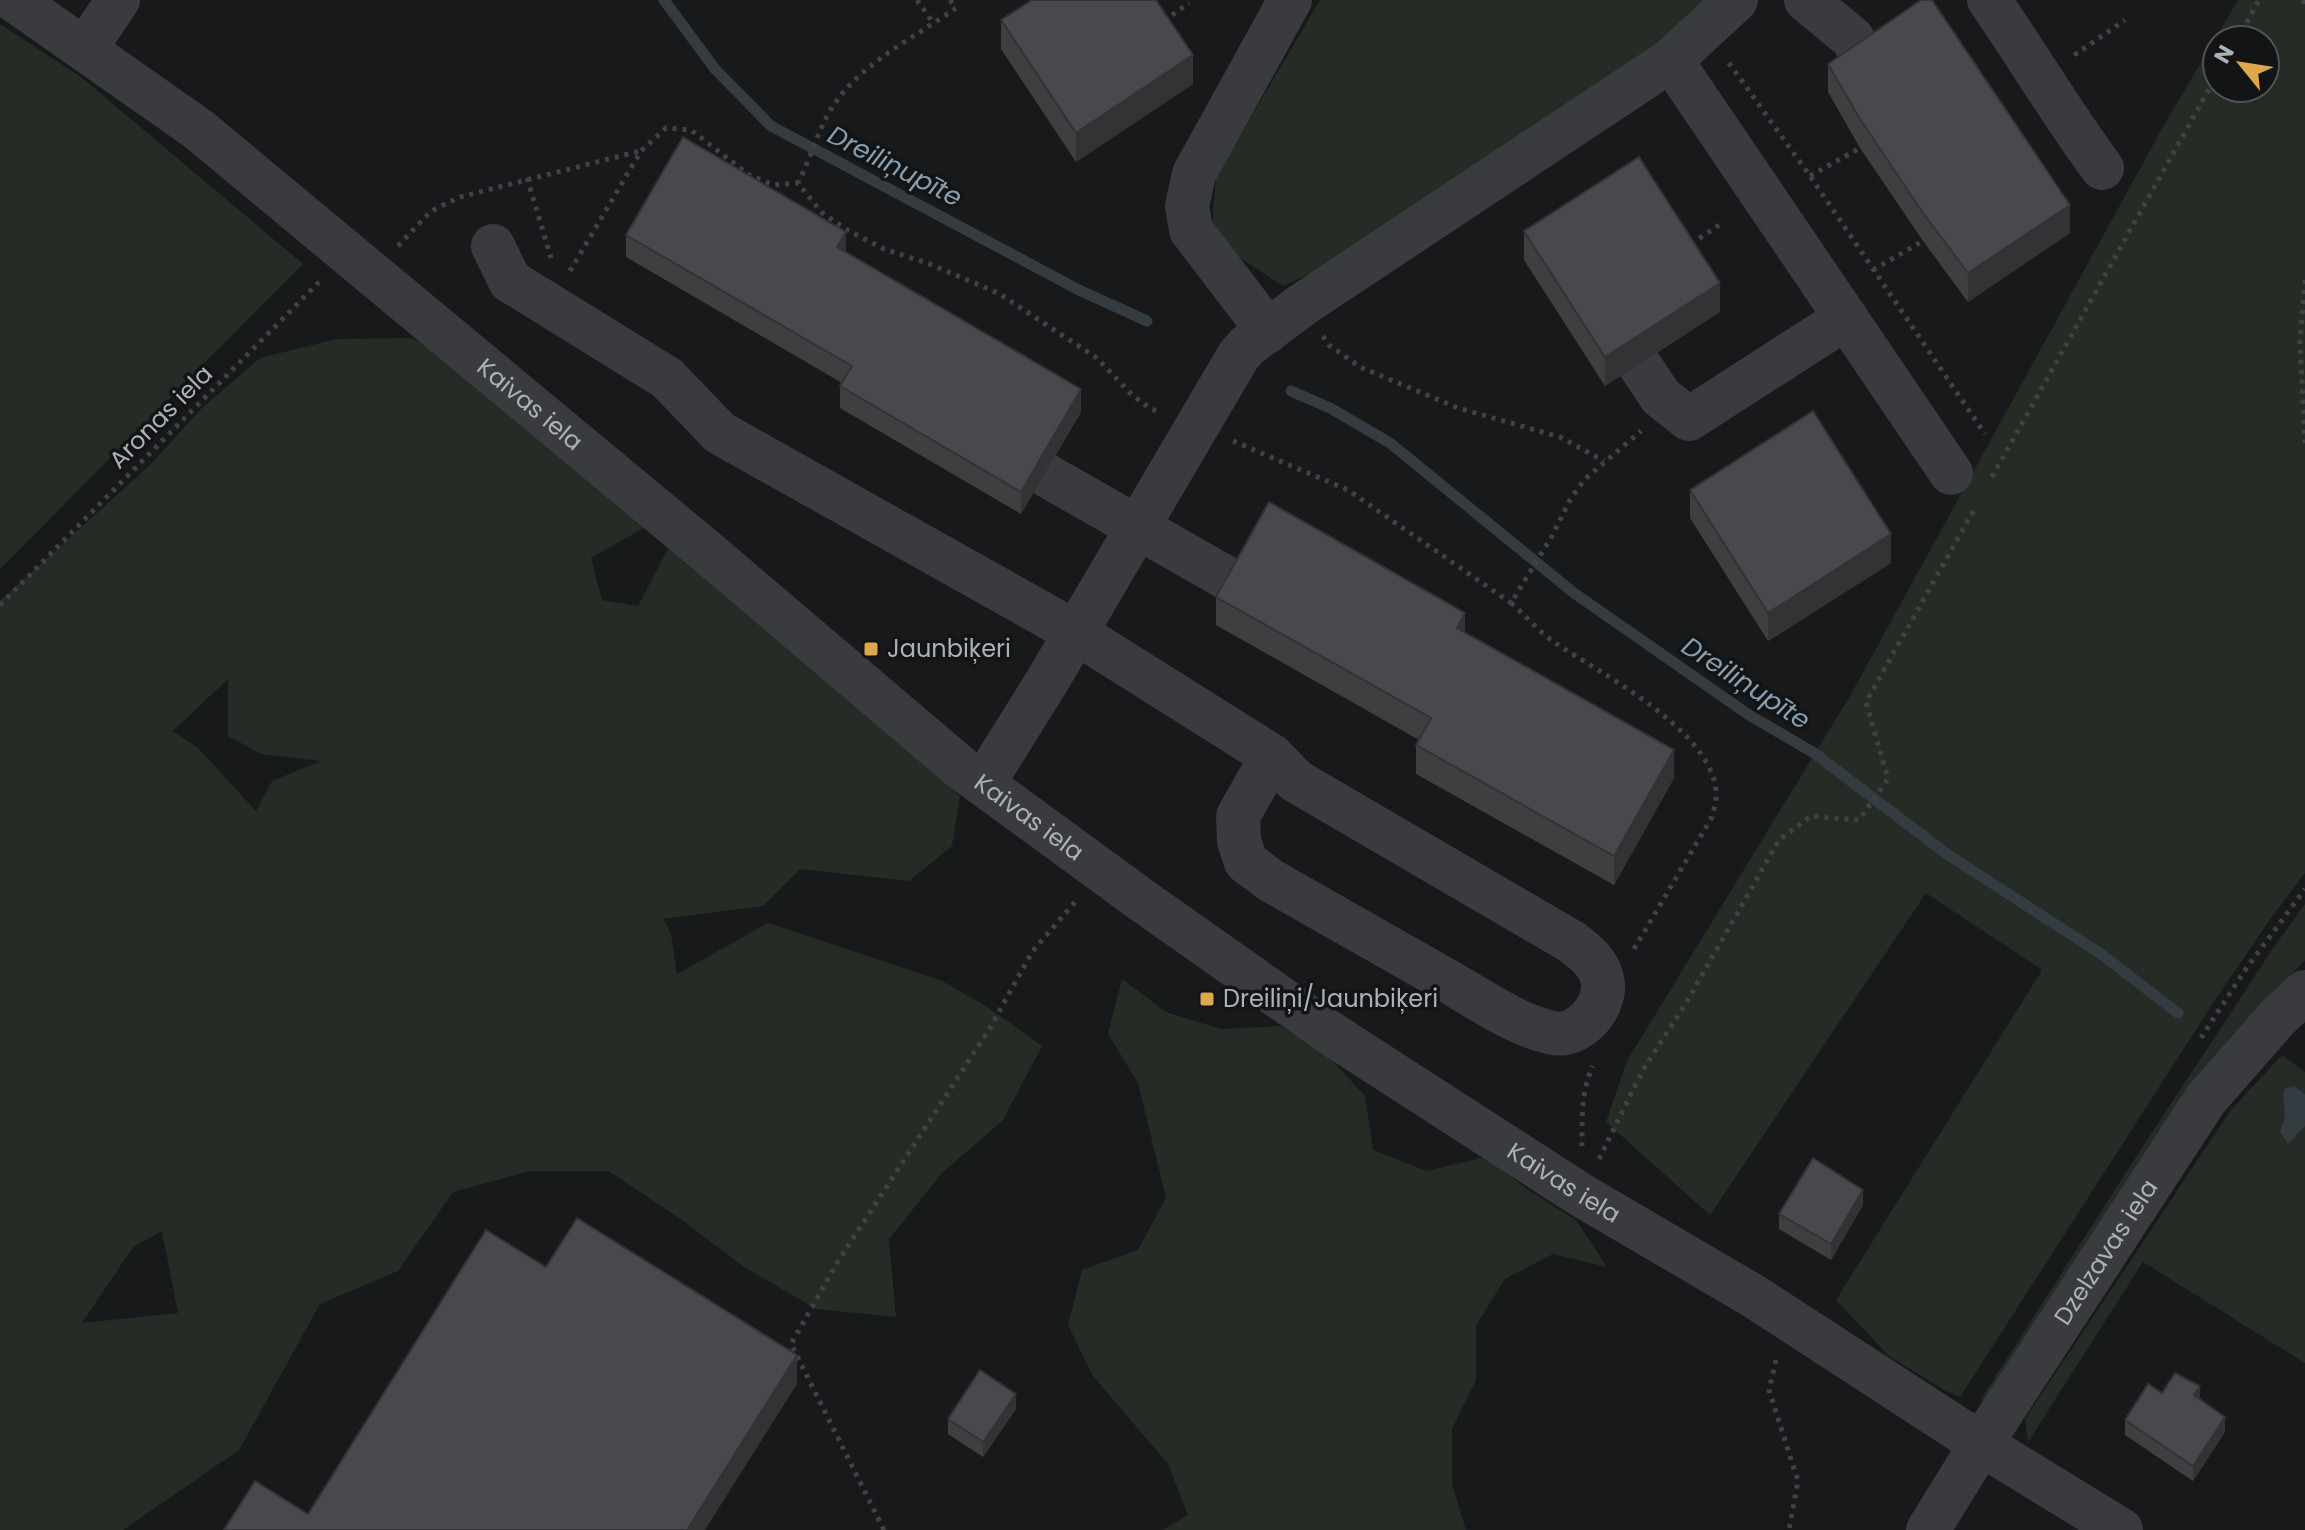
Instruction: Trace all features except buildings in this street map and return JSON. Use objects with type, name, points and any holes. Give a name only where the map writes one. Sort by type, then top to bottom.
[{"type":"street","name":"Kaivas iela","points":[[14,0],[198,129],[983,784],[1143,901],[1333,1035],[1581,1195],[1786,1316],[1981,1444],[2121,1530]]},
{"type":"street","points":[[85,49],[118,0]]},
{"type":"street","points":[[1806,0],[1852,38],[1868,65]]},
{"type":"street","points":[[1989,0],[2034,64],[2070,125],[2102,168]]},
{"type":"street","points":[[1268,331],[1191,230],[1187,206],[1194,174],[1276,6]]},
{"type":"street","points":[[983,784],[1239,355],[1375,256],[1671,60],[1721,15]]},
{"type":"street","points":[[1671,60],[1846,318],[1975,482]]},
{"type":"street","points":[[493,246],[510,281],[556,298],[667,378],[720,433],[1075,632],[1272,756],[1296,781],[1572,942],[1591,957],[1601,972],[1604,989],[1600,1004],[1591,1017],[1580,1028],[1557,1034],[1537,1028],[1497,1009],[1270,880],[1246,862],[1239,841],[1238,816],[1272,756]]},
{"type":"street","points":[[1639,364],[1661,397],[1689,419],[1846,318]]},
{"type":"street","points":[[1044,474],[1239,585]]},
{"type":"street","name":"Dzelzavas iela","points":[[1928,1530],[2206,1099],[2278,1017],[2305,992]]},
{"type":"path","points":[[917,0],[934,24]]},
{"type":"path","points":[[798,183],[838,98],[899,46],[956,8],[950,0]]},
{"type":"path","points":[[2246,24],[2259,0]]},
{"type":"path","points":[[2304,0],[2305,10]]},
{"type":"path","points":[[1155,28],[1189,3]]},
{"type":"path","points":[[1721,15],[1810,176],[1985,434]]},
{"type":"path","points":[[2069,43],[2076,54],[2125,20]]},
{"type":"path","points":[[1581,1195],[1643,1070],[1686,1003],[1779,840],[1811,816],[1859,820],[1888,779],[1866,702],[1975,482],[2201,102]]},
{"type":"path","points":[[556,298],[641,151],[666,128],[691,130],[749,175],[774,185],[798,183]]},
{"type":"path","points":[[1810,176],[1860,148]]},
{"type":"path","name":"Aronas iela","points":[[0,605],[359,264],[431,211],[460,197],[641,151]]},
{"type":"path","points":[[527,178],[556,298]]},
{"type":"path","points":[[798,183],[821,212],[847,230],[884,249],[927,263],[998,293],[1097,358],[1132,395],[1151,409],[1179,416],[1348,490],[1511,603],[1553,641],[1670,720],[1698,748],[1712,774],[1717,798],[1712,817],[1631,954],[1639,959]]},
{"type":"path","points":[[1680,251],[1719,225]]},
{"type":"path","points":[[1873,270],[1923,241]]},
{"type":"path","points":[[2305,280],[2300,341],[2305,443]]},
{"type":"path","points":[[1315,324],[1329,345],[1360,367],[1458,408],[1560,437],[1604,461]]},
{"type":"path","points":[[1511,603],[1585,479],[1660,416],[1689,419]]},
{"type":"path","points":[[884,1530],[791,1344],[837,1263],[990,1028],[1032,952],[1103,870]]},
{"type":"path","points":[[1581,1195],[1584,1104],[1589,1074],[1596,1061]]},
{"type":"path","points":[[1786,1316],[1769,1390],[1798,1481],[1789,1530]]},
{"type":"shaded area","points":[[1320,0],[1713,0],[1684,27],[1339,260],[1283,286],[1239,257],[1212,227],[1216,177]]},
{"type":"shaded area","points":[[2238,0],[2305,0],[2305,873],[2215,1000],[1960,1397],[1889,1356],[1836,1300],[2042,970],[1926,893],[1710,1215],[1606,1122],[1627,1061],[1850,696],[2201,62],[2201,104],[2281,104],[2281,24],[2224,24]]},
{"type":"shaded area","points":[[0,24],[81,77],[303,264],[0,569]]},
{"type":"shaded area","points":[[411,338],[484,372],[644,528],[591,558],[602,600],[638,606],[670,545],[780,635],[960,796],[952,846],[909,881],[800,869],[763,906],[663,919],[671,934],[677,974],[768,923],[942,981],[986,1006],[1042,1046],[1003,1120],[942,1173],[889,1239],[896,1317],[816,1309],[744,1267],[609,1171],[530,1171],[453,1192],[398,1271],[320,1304],[239,1450],[123,1530],[0,1530],[0,601],[150,465],[201,409],[260,358],[337,339]],"holes":[[[228,679],[228,736],[261,754],[321,761],[272,781],[256,811],[198,748],[173,731]],[[162,1231],[178,1313],[82,1323],[133,1247]]]},
{"type":"shaded area","points":[[2305,904],[2305,960],[2208,1065],[1985,1399],[1979,1402],[2143,1146]]},
{"type":"shaded area","points":[[1122,979],[1166,1012],[1221,1029],[1280,1026],[1328,1056],[1365,1096],[1373,1150],[1427,1171],[1485,1157],[1528,1190],[1576,1220],[1607,1267],[1553,1254],[1505,1279],[1476,1325],[1476,1380],[1452,1429],[1452,1484],[1466,1530],[1163,1530],[1188,1515],[1168,1464],[1093,1376],[1068,1325],[1082,1270],[1138,1250],[1166,1198],[1138,1083],[1108,1034]]},
{"type":"shaded area","points":[[2282,1055],[2305,1072],[2305,1363],[2143,1262],[2028,1442],[2025,1419],[2231,1110]]},
{"type":"shaded area","points":[[2294,1086],[2305,1094],[2305,1126],[2288,1144],[2280,1131],[2285,1113],[2283,1095],[2284,1089]]},
{"type":"waterway","name":"Dreiliņupīte","points":[[664,0],[715,69],[771,126],[1079,290],[1147,321]]},
{"type":"waterway","name":"Dreiliņupīte","points":[[1291,391],[1330,408],[1390,443],[1574,593],[1749,715],[1814,753],[1947,854],[2101,954],[2178,1013]]},
{"type":"place","name":"Jaunbiķeri","points":[[871,649]]},
{"type":"place","name":"Dreiliņi/Jaunbiķeri","points":[[1207,999]]}]
